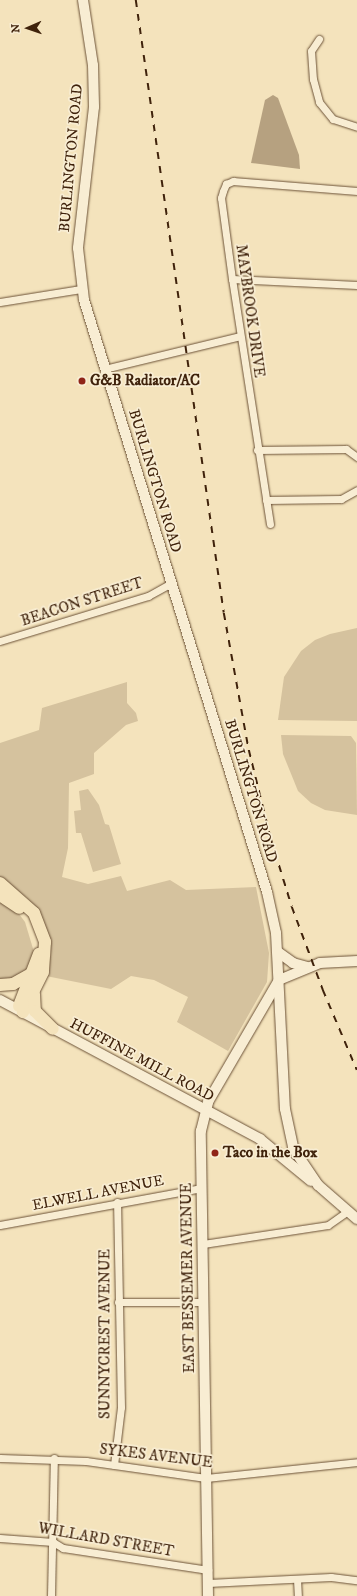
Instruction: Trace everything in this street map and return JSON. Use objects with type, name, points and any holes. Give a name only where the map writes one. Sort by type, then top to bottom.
[{"type":"highway","points":[[0,883],[30,908],[43,933],[45,960],[34,994],[20,1011]]},
{"type":"highway","points":[[0,895],[21,909],[34,929],[39,948],[34,972],[20,1011]]},
{"type":"highway","points":[[0,985],[13,984],[34,972]]},
{"type":"highway","points":[[34,994],[36,1012],[53,1029]]},
{"type":"main road","name":"BURLINGTON ROAD","points":[[83,0],[93,65],[94,107],[79,233],[81,289],[104,369],[266,892],[278,957],[285,1109],[295,1151]]},
{"type":"main road","points":[[278,957],[307,967]]},
{"type":"main road","points":[[279,980],[307,967],[332,961],[357,961]]},
{"type":"main road","name":"EAST BESSEMER AVENUE","points":[[208,1596],[203,1244],[200,1146],[205,1111],[231,1060],[279,980]]},
{"type":"main road","name":"HUFFINE MILL ROAD","points":[[0,1000],[205,1111],[242,1129],[270,1147],[318,1185]]},
{"type":"main road","points":[[270,1147],[295,1151],[318,1185],[357,1219]]},
{"type":"main road","points":[[280,1155],[295,1151]]},
{"type":"street","points":[[319,39],[311,51],[313,79],[319,102],[334,119],[357,127]]},
{"type":"street","name":"MAYBROOK DRIVE","points":[[270,524],[257,450],[221,198],[226,184],[233,181],[357,192]]},
{"type":"street","points":[[232,279],[357,285]]},
{"type":"street","points":[[0,302],[81,289]]},
{"type":"street","points":[[104,369],[240,336]]},
{"type":"street","points":[[257,450],[346,449],[357,457]]},
{"type":"street","points":[[266,500],[341,499],[357,490]]},
{"type":"street","name":"BEACON STREET","points":[[0,641],[148,596],[170,584]]},
{"type":"street","name":"ELWELL AVENUE","points":[[0,1225],[118,1202],[202,1188]]},
{"type":"street","name":"SUNNYCREST AVENUE","points":[[114,1465],[121,1407],[118,1302],[118,1202]]},
{"type":"street","points":[[203,1244],[328,1225],[348,1211]]},
{"type":"street","points":[[118,1302],[204,1302]]},
{"type":"street","name":"SYKES AVENUE","points":[[0,1458],[54,1458],[206,1478],[357,1462]]},
{"type":"street","points":[[51,1596],[54,1542],[54,1458]]},
{"type":"street","name":"WILLARD STREET","points":[[0,1538],[54,1542],[63,1548],[208,1570]]},
{"type":"street","points":[[208,1583],[331,1577],[357,1580]]},
{"type":"street","points":[[297,1579],[298,1596]]},
{"type":"shaded area","points":[[273,95],[278,98],[299,155],[300,169],[251,163],[265,100]]},
{"type":"shaded area","points":[[357,628],[357,721],[278,720],[284,677],[301,651],[315,640],[330,634]]},
{"type":"shaded area","points":[[127,682],[127,703],[136,713],[138,721],[126,725],[94,753],[94,774],[69,783],[68,848],[62,877],[88,884],[121,876],[127,891],[170,880],[186,890],[256,887],[269,953],[267,982],[228,1051],[177,1022],[188,997],[154,980],[131,976],[111,989],[46,976],[51,953],[49,939],[39,912],[27,898],[0,878],[0,743],[39,730],[42,708]]},
{"type":"shaded area","points":[[281,735],[351,736],[356,743],[357,815],[325,810],[311,803],[298,791],[283,754]]},
{"type":"shaded area","points":[[88,789],[99,805],[105,824],[109,825],[121,864],[93,872],[81,833],[76,833],[74,811],[81,810],[79,791]]},
{"type":"shaded area","points":[[0,899],[19,914],[25,922],[34,952],[30,969],[18,978],[0,981]]},
{"type":"railway","points":[[136,0],[224,613],[249,750],[271,839],[292,907],[323,990],[357,1070]]},
{"type":"place","name":"G&B Radiator/AC","points":[[82,381]]},
{"type":"place","name":"Taco in the Box","points":[[215,1153]]}]
